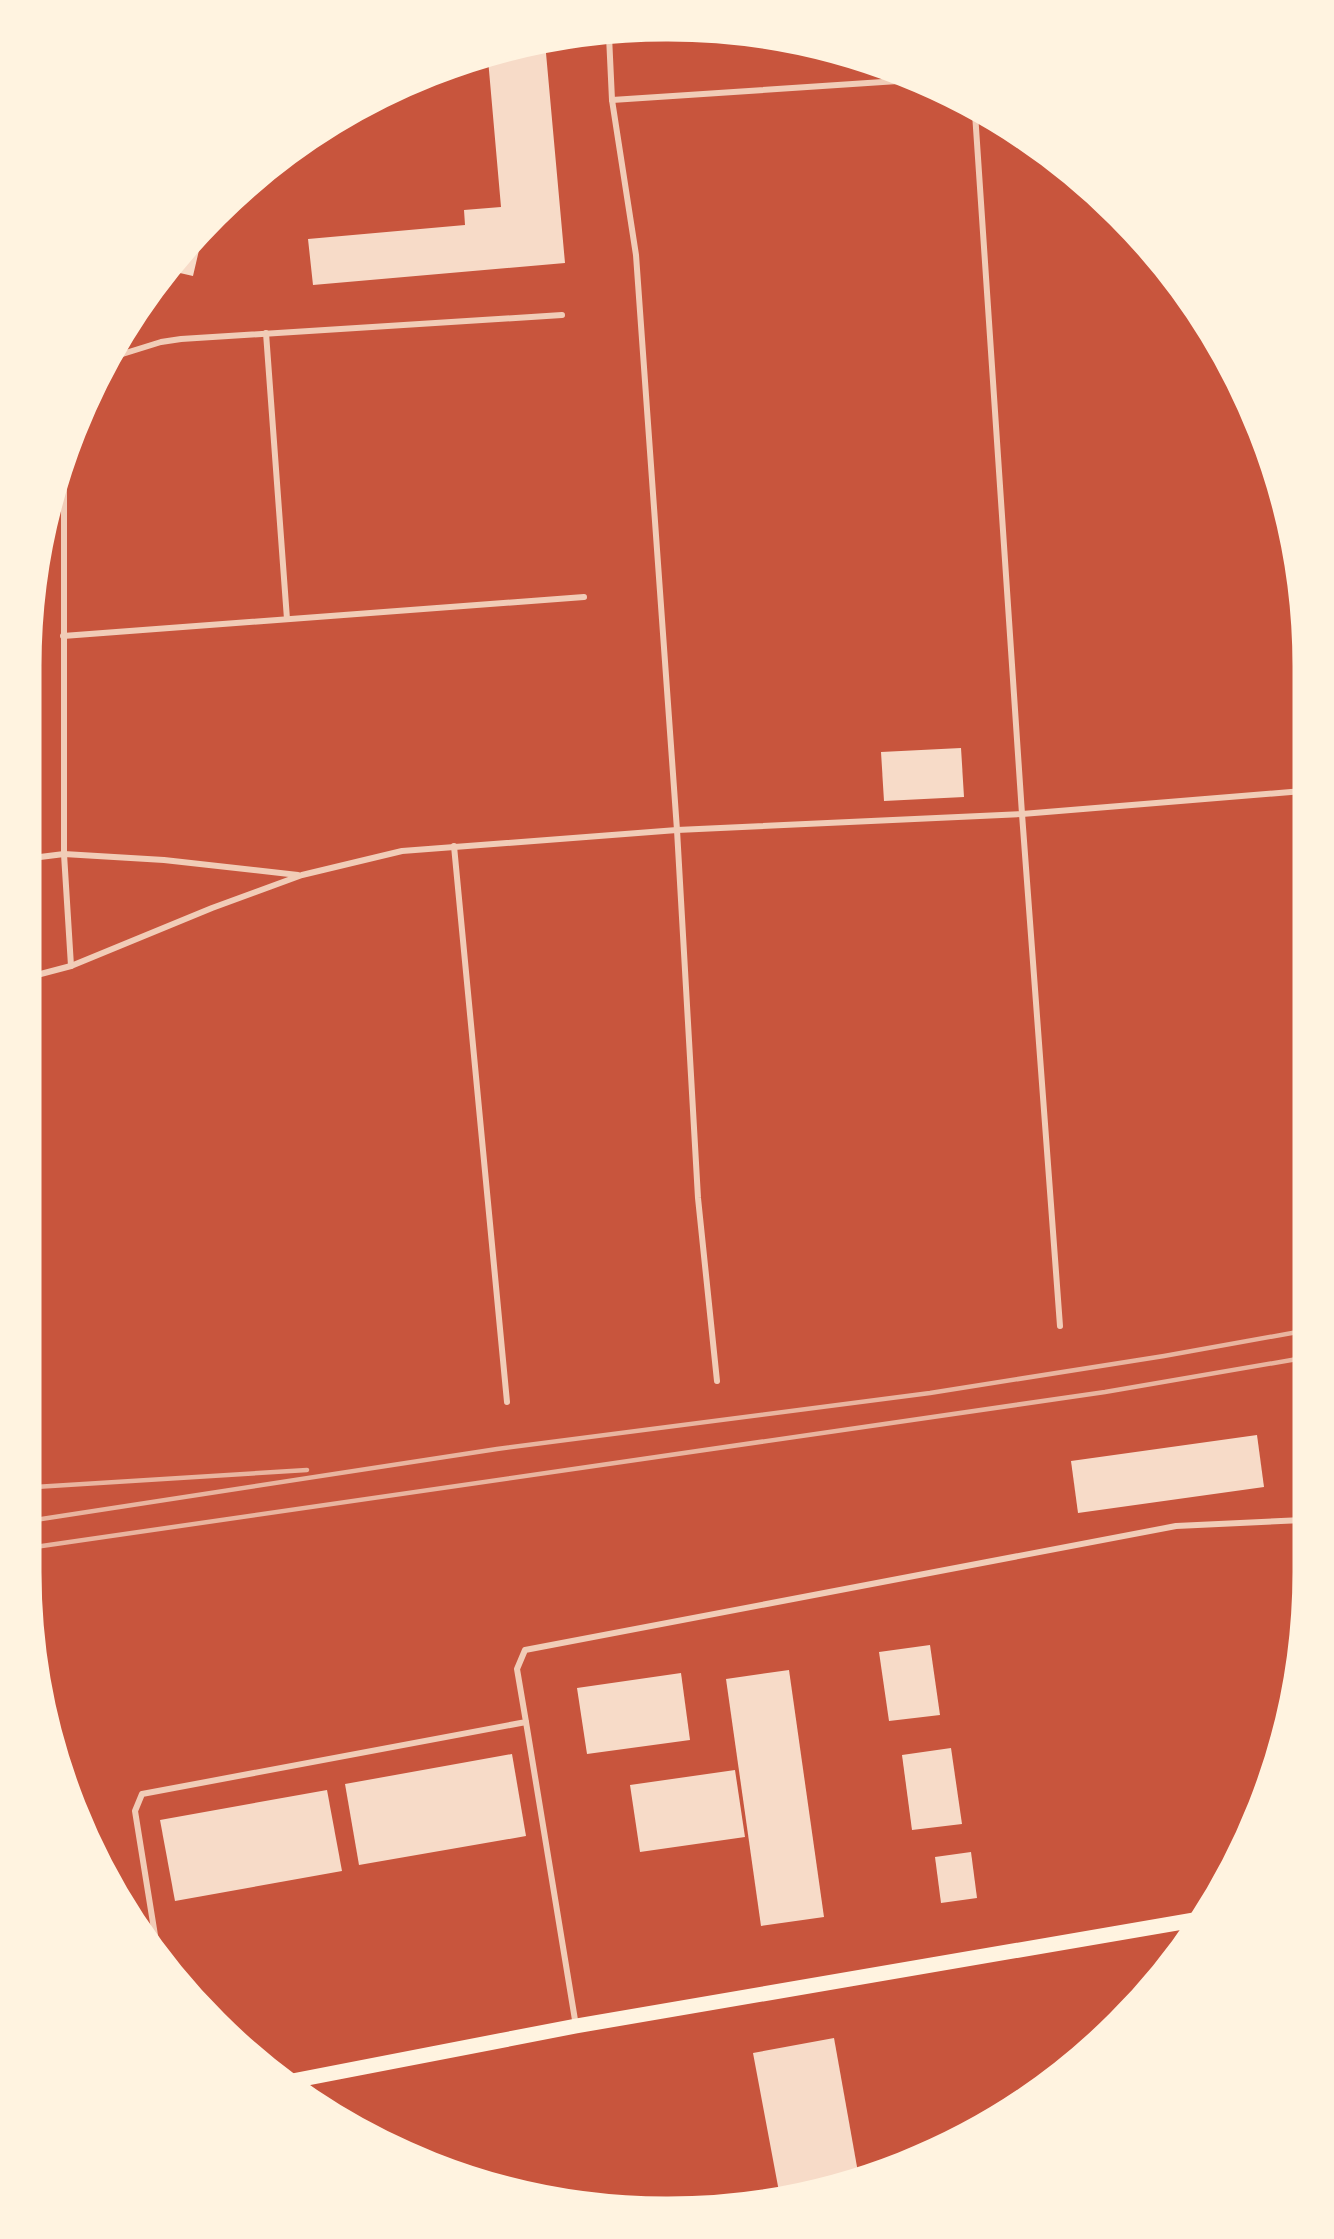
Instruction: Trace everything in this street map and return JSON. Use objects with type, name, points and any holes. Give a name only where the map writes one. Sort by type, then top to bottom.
[{"type":"main road","points":[[300,2079],[576,2026],[1188,1920]]},
{"type":"street","points":[[609,44],[612,100],[636,255],[677,830],[698,1198],[717,1381]]},
{"type":"street","points":[[612,100],[889,82]]},
{"type":"street","points":[[976,122],[1022,814],[1060,1326]]},
{"type":"street","points":[[124,353],[161,342],[181,339],[562,315]]},
{"type":"street","points":[[266,333],[287,619]]},
{"type":"street","points":[[64,499],[63,854],[71,966]]},
{"type":"street","points":[[63,636],[584,597]]},
{"type":"street","points":[[40,974],[71,966],[212,908],[302,875],[402,851],[677,830],[1022,814],[1294,792]]},
{"type":"street","points":[[454,846],[507,1402]]},
{"type":"street","points":[[40,857],[63,854],[164,860],[302,875]]},
{"type":"street","points":[[576,2026],[517,1669],[525,1650],[1176,1526],[1294,1520]]},
{"type":"street","points":[[154,1932],[135,1811],[142,1794],[526,1722]]},
{"type":"building","points":[[546,53],[565,263],[313,285],[308,239],[465,225],[464,210],[501,207],[489,67]]},
{"type":"building","points":[[199,251],[193,276],[180,273]]},
{"type":"building","points":[[961,748],[964,797],[884,801],[881,752]]},
{"type":"building","points":[[1257,1435],[1264,1487],[1078,1513],[1071,1461]]},
{"type":"building","points":[[930,1645],[940,1715],[889,1721],[879,1652]]},
{"type":"building","points":[[789,1670],[824,1917],[761,1926],[726,1679]]},
{"type":"building","points":[[681,1673],[690,1740],[587,1754],[577,1688]]},
{"type":"building","points":[[951,1748],[962,1824],[912,1830],[902,1755]]},
{"type":"building","points":[[512,1754],[526,1836],[359,1865],[345,1784]]},
{"type":"building","points":[[735,1770],[745,1837],[640,1852],[630,1785]]},
{"type":"building","points":[[327,1790],[342,1871],[175,1901],[160,1820]]},
{"type":"building","points":[[971,1852],[977,1898],[941,1903],[935,1857]]},
{"type":"building","points":[[834,2038],[857,2168],[778,2188],[753,2053]]},
{"type":"railway","points":[[40,1519],[497,1449],[930,1393],[1294,1333]]},
{"type":"railway","points":[[40,1546],[1105,1392],[1294,1360]]},
{"type":"railway","points":[[40,1487],[307,1470]]}]
